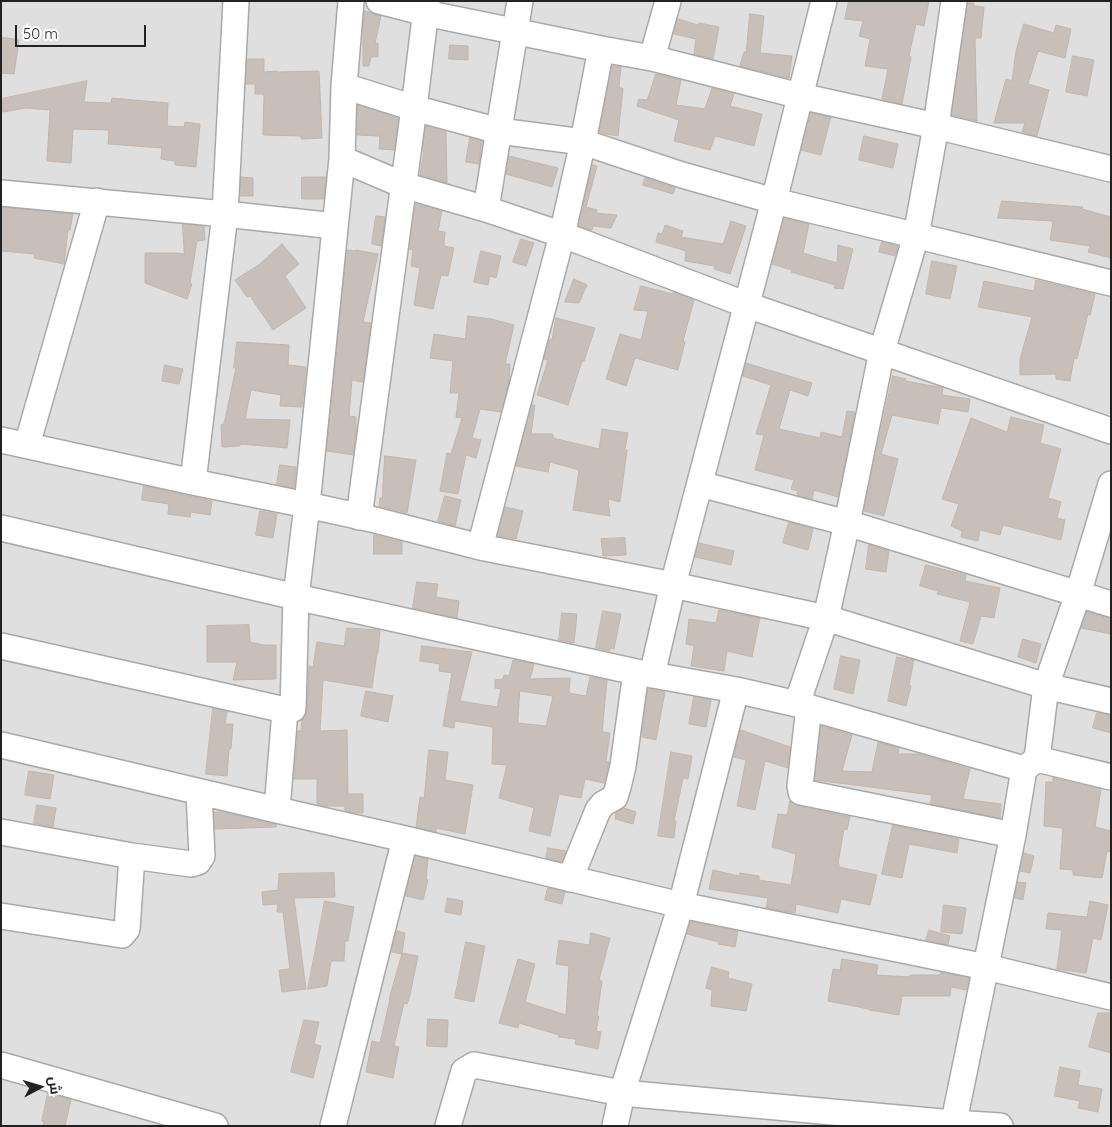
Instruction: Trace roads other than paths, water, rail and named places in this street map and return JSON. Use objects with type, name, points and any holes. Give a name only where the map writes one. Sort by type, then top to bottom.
[{"type":"street","points":[[193,482],[225,214],[236,1]]},
{"type":"street","points":[[1,646],[285,710],[293,709],[296,596],[336,226],[342,159],[344,86],[351,1]]},
{"type":"street","points":[[379,1],[426,7],[516,32],[652,58],[800,96],[936,126],[1111,170]]},
{"type":"street","points":[[486,209],[520,1]]},
{"type":"street","points":[[652,58],[668,1]]},
{"type":"street","points":[[570,879],[598,810],[603,804],[615,797],[618,787],[644,673],[673,585],[774,201],[824,1]]},
{"type":"street","points":[[954,1],[936,126],[916,236],[882,351],[826,618],[803,705],[800,786],[801,792],[1012,835]]},
{"type":"street","points":[[359,517],[426,7]]},
{"type":"street","points":[[480,547],[562,235],[601,49]]},
{"type":"street","points":[[344,86],[414,108],[500,131],[583,142],[682,175],[774,201],[1111,283]]},
{"type":"street","points":[[342,159],[403,185],[486,209],[562,235],[747,305],[1111,431]]},
{"type":"street","points":[[1,193],[336,226]]},
{"type":"street","points":[[26,445],[97,201]]},
{"type":"street","points":[[1,440],[307,505],[480,547],[673,585],[826,618],[1046,686],[1111,702]]},
{"type":"street","points":[[700,484],[847,523],[1111,604]]},
{"type":"street","points":[[953,1125],[1012,835],[1030,764],[1046,686],[1078,594],[1111,484]]},
{"type":"street","points":[[1,528],[644,673],[803,705],[1030,764],[1111,777]]},
{"type":"street","points":[[615,1126],[622,1093],[681,905],[736,690]]},
{"type":"street","points":[[276,810],[285,710]]},
{"type":"street","points":[[1,745],[681,905],[986,967],[1111,997]]},
{"type":"street","points":[[1,832],[132,856],[191,864],[198,862],[202,856],[200,792]]},
{"type":"street","points":[[333,1126],[405,839]]},
{"type":"street","points":[[1,916],[122,935],[127,929],[132,856]]},
{"type":"street","points":[[1,1065],[212,1125]]},
{"type":"street","points":[[448,1126],[464,1072],[474,1065],[622,1093],[953,1125],[1000,1126]]}]
